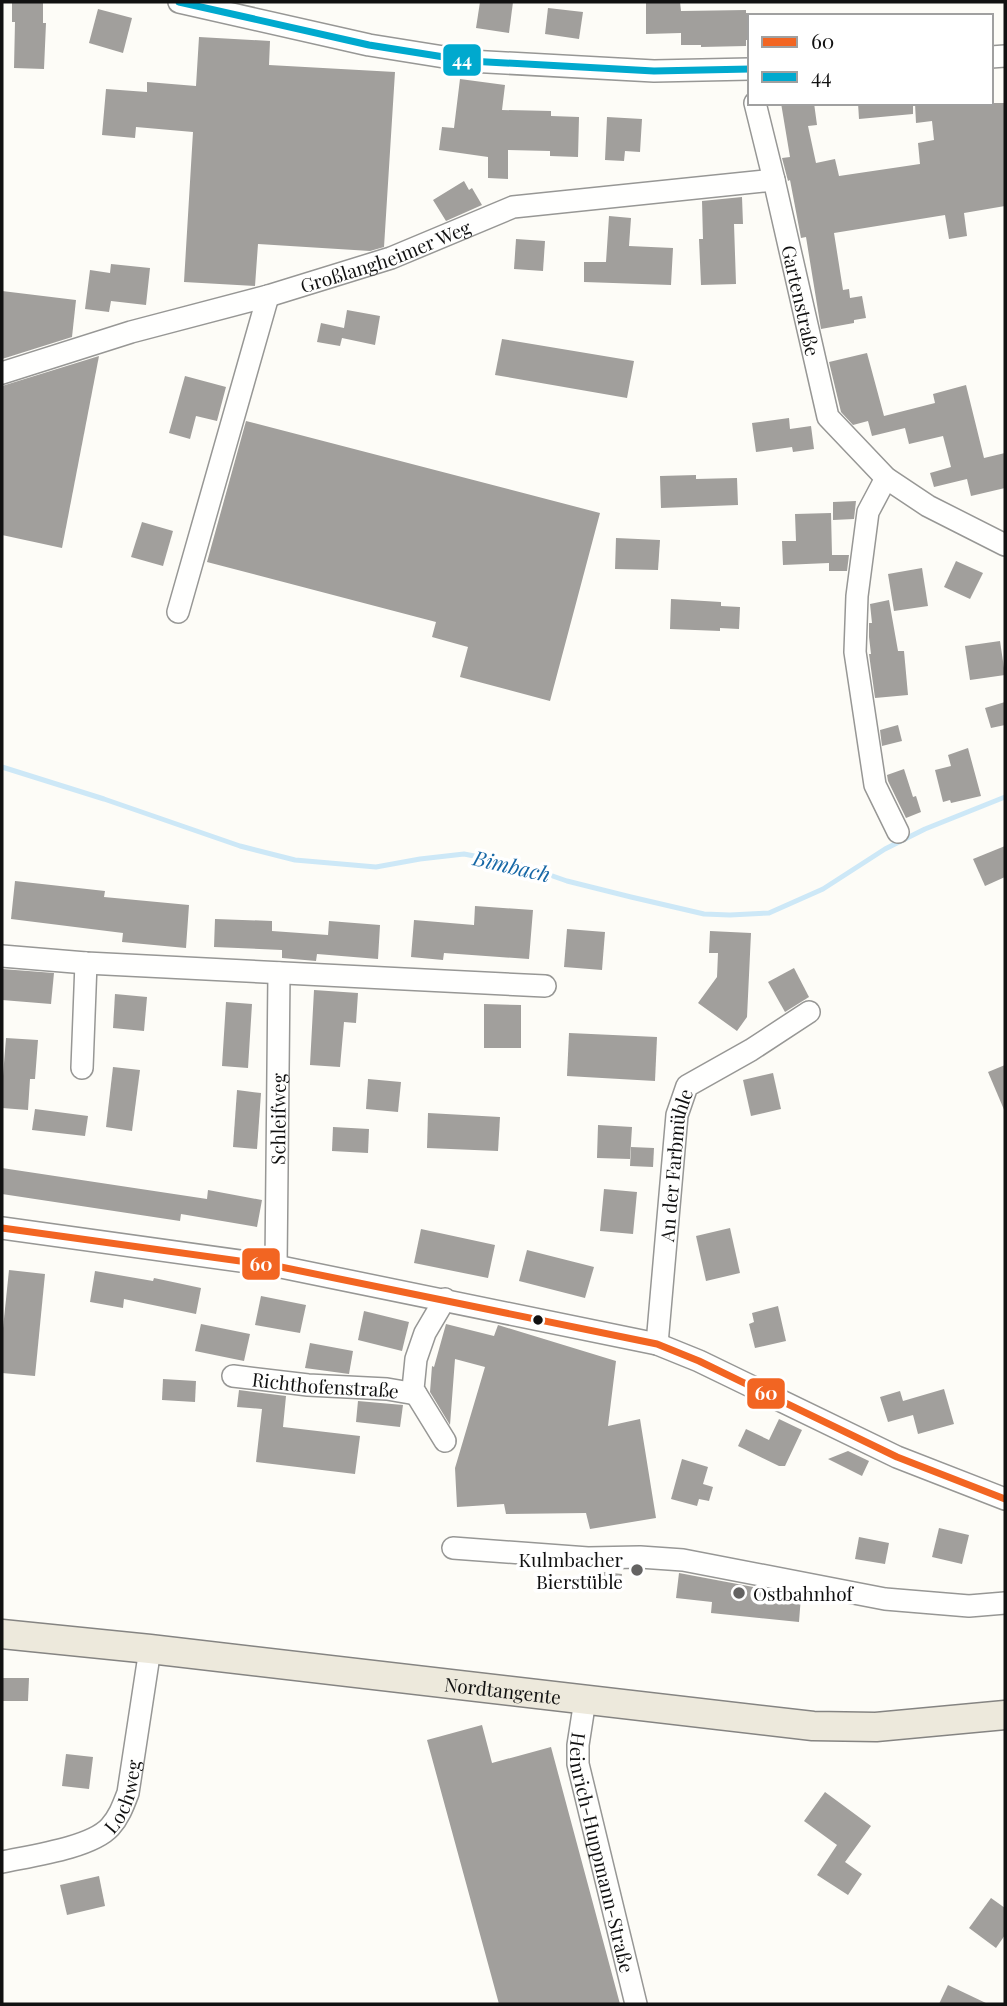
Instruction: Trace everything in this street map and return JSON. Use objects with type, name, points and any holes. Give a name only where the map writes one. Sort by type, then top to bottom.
[{"type":"main road","name":"Nordtangente","points":[[2,1634],[813,1726],[876,1727],[1005,1715]]},
{"type":"street","points":[[179,2],[369,45],[470,61],[748,74]]},
{"type":"street","name":"Gartenstraße","points":[[755,105],[828,417],[886,478],[928,506],[1005,545]]},
{"type":"street","name":"Großlangheimer Weg","points":[[2,373],[131,332],[268,296],[391,258],[513,207],[774,180]]},
{"type":"street","points":[[178,612],[268,296]]},
{"type":"street","points":[[886,478],[868,512],[857,596],[855,652],[875,785],[898,832]]},
{"type":"street","points":[[2,956],[86,963],[545,986]]},
{"type":"street","points":[[82,1068],[86,963]]},
{"type":"street","name":"Schleifweg","points":[[276,1266],[279,973]]},
{"type":"street","name":"An der Farbmühle","points":[[657,1344],[677,1115],[687,1086],[751,1050],[809,1012]]},
{"type":"street","points":[[2,1228],[276,1266],[657,1344],[699,1361],[897,1457],[1005,1499]]},
{"type":"street","name":"Richthofenstraße","points":[[445,1299],[425,1333],[416,1359],[413,1389],[445,1441]]},
{"type":"street","name":"Richthofenstraße","points":[[233,1376],[308,1385],[387,1389],[416,1394]]},
{"type":"street","points":[[453,1548],[588,1558],[683,1560],[885,1598],[969,1606],[1005,1603]]},
{"type":"street","name":"Lochweg","points":[[2,1862],[95,1838],[109,1828],[121,1812],[128,1793],[149,1649]]},
{"type":"street","name":"Heinrich-Huppmann-Straße","points":[[585,1700],[578,1764],[636,2004]]},
{"type":"building","points":[[12,2],[43,2],[43,23],[46,23],[44,69],[14,68],[15,22],[12,22]]},
{"type":"building","points":[[480,2],[513,2],[509,33],[476,28]]},
{"type":"building","points":[[646,2],[680,2],[681,11],[746,10],[746,13],[750,13],[746,46],[681,45],[681,33],[646,34]]},
{"type":"building","points":[[548,8],[583,12],[579,39],[545,34]]},
{"type":"building","points":[[98,9],[132,18],[123,53],[89,43]]},
{"type":"building","points":[[199,37],[270,41],[269,65],[395,72],[384,247],[370,251],[258,244],[255,286],[184,282],[193,132],[136,127],[135,138],[102,135],[106,89],[147,92],[147,82],[196,86]]},
{"type":"building","points":[[460,79],[505,85],[502,110],[551,111],[551,116],[579,117],[578,157],[550,156],[550,151],[508,150],[508,179],[488,178],[488,157],[439,150],[442,127],[454,128]]},
{"type":"building","points":[[1005,103],[1005,206],[964,213],[967,236],[949,239],[945,215],[834,233],[843,290],[849,289],[850,298],[862,296],[866,318],[854,320],[854,323],[821,329],[806,237],[801,238],[790,180],[788,181],[782,158],[790,157],[781,105],[814,105],[817,125],[808,126],[816,163],[835,159],[839,176],[920,164],[918,143],[934,140],[932,121],[916,123],[915,105]]},
{"type":"building","points":[[858,105],[913,105],[913,114],[859,119]]},
{"type":"building","points":[[607,117],[642,119],[640,152],[625,151],[624,161],[605,160]]},
{"type":"building","points":[[464,181],[469,190],[472,188],[482,205],[446,221],[433,200]]},
{"type":"building","points":[[742,197],[743,224],[734,224],[736,284],[701,285],[699,239],[703,239],[702,201]]},
{"type":"building","points":[[609,216],[631,218],[629,246],[673,248],[671,285],[584,282],[584,262],[606,262]]},
{"type":"building","points":[[516,239],[545,241],[543,271],[514,269]]},
{"type":"building","points":[[111,264],[150,268],[146,305],[111,301],[109,312],[85,309],[90,270],[110,273]]},
{"type":"building","points":[[2,291],[76,300],[72,337],[2,359]]},
{"type":"building","points":[[347,310],[380,316],[375,345],[342,338],[340,346],[317,342],[321,323],[344,328]]},
{"type":"building","points":[[502,339],[634,361],[627,398],[495,375]]},
{"type":"building","points":[[867,353],[884,416],[935,403],[933,394],[966,385],[984,458],[1005,453],[1005,488],[971,496],[967,479],[934,487],[930,473],[951,467],[943,436],[909,444],[905,428],[872,436],[868,421],[853,425],[841,412],[829,362]]},
{"type":"building","points":[[99,356],[62,548],[2,535],[2,386]]},
{"type":"building","points":[[185,376],[226,387],[217,421],[196,416],[190,439],[169,433]]},
{"type":"building","points":[[789,418],[790,429],[811,426],[814,449],[793,452],[792,447],[756,452],[752,423]]},
{"type":"building","points":[[246,421],[600,513],[550,701],[460,677],[468,647],[432,637],[436,622],[207,562]]},
{"type":"building","points":[[696,475],[696,479],[737,478],[738,505],[661,508],[660,476]]},
{"type":"building","points":[[856,501],[854,519],[833,520],[833,502]]},
{"type":"building","points":[[831,513],[832,555],[849,555],[847,571],[829,571],[829,563],[783,565],[782,541],[796,541],[795,514]]},
{"type":"building","points":[[142,522],[173,531],[163,566],[131,557]]},
{"type":"building","points":[[616,538],[660,540],[658,570],[615,569]]},
{"type":"building","points":[[956,561],[983,573],[970,599],[944,587]]},
{"type":"building","points":[[922,568],[928,606],[894,611],[888,574]]},
{"type":"building","points":[[671,599],[721,602],[721,606],[740,607],[739,629],[670,629]]},
{"type":"building","points":[[889,600],[898,651],[904,651],[908,695],[875,698],[869,654],[869,623],[872,623],[870,604]]},
{"type":"building","points":[[1000,641],[1005,675],[970,680],[965,646]]},
{"type":"building","points":[[1005,702],[1005,725],[991,728],[985,708]]},
{"type":"building","points":[[898,725],[902,741],[882,746],[880,730]]},
{"type":"building","points":[[968,748],[981,796],[951,803],[950,800],[943,802],[935,770],[951,766],[948,755]]},
{"type":"building","points":[[904,769],[921,812],[906,818],[887,775]]},
{"type":"building","points":[[1005,846],[1005,877],[985,886],[973,859]]},
{"type":"building","points":[[15,881],[105,891],[104,897],[189,905],[186,948],[122,942],[123,933],[11,919]]},
{"type":"building","points":[[475,906],[533,910],[529,959],[444,953],[443,960],[411,957],[414,920],[474,925]]},
{"type":"building","points":[[215,919],[272,921],[272,931],[328,935],[329,921],[380,925],[378,959],[317,954],[316,961],[282,958],[282,950],[214,947]]},
{"type":"building","points":[[567,929],[605,932],[602,970],[564,967]]},
{"type":"building","points":[[710,931],[751,933],[747,1017],[737,1031],[698,1003],[717,977],[718,953],[709,953]]},
{"type":"building","points":[[794,968],[809,997],[785,1012],[768,982]]},
{"type":"building","points":[[2,969],[54,973],[51,1004],[2,1000]]},
{"type":"building","points":[[314,990],[358,993],[356,1023],[344,1022],[340,1067],[310,1065]]},
{"type":"building","points":[[115,994],[147,997],[144,1031],[113,1028]]},
{"type":"building","points":[[226,1002],[252,1004],[248,1068],[222,1066]]},
{"type":"building","points":[[484,1004],[521,1005],[521,1048],[484,1048]]},
{"type":"building","points":[[569,1033],[657,1037],[655,1081],[567,1076]]},
{"type":"building","points":[[6,1038],[38,1040],[35,1079],[30,1079],[28,1110],[2,1108]]},
{"type":"building","points":[[1005,1065],[1005,1112],[988,1072]]},
{"type":"building","points":[[113,1067],[140,1070],[132,1131],[106,1127]]},
{"type":"building","points":[[773,1073],[781,1109],[751,1116],[743,1080]]},
{"type":"building","points":[[368,1079],[401,1082],[398,1112],[366,1109]]},
{"type":"building","points":[[237,1090],[261,1093],[257,1149],[233,1147]]},
{"type":"building","points":[[35,1109],[88,1116],[85,1136],[32,1130]]},
{"type":"building","points":[[428,1113],[500,1117],[498,1151],[427,1148]]},
{"type":"building","points":[[598,1125],[632,1127],[630,1159],[597,1158]]},
{"type":"building","points":[[333,1127],[369,1129],[368,1153],[332,1151]]},
{"type":"building","points":[[631,1147],[654,1148],[653,1167],[630,1166]]},
{"type":"building","points":[[2,1168],[207,1199],[208,1190],[262,1200],[257,1227],[181,1214],[180,1221],[2,1194]]},
{"type":"building","points":[[604,1189],[637,1192],[633,1234],[600,1231]]},
{"type":"building","points":[[730,1228],[740,1273],[706,1281],[696,1236]]},
{"type":"building","points":[[421,1229],[495,1245],[488,1278],[414,1263]]},
{"type":"building","points":[[527,1250],[594,1267],[585,1298],[519,1281]]},
{"type":"building","points":[[9,1270],[45,1274],[35,1376],[2,1373],[2,1338]]},
{"type":"building","points":[[95,1271],[153,1281],[154,1278],[201,1288],[196,1314],[124,1299],[123,1308],[90,1302]]},
{"type":"building","points":[[261,1296],[306,1305],[300,1333],[255,1325]]},
{"type":"building","points":[[778,1306],[786,1341],[755,1348],[749,1324],[754,1322],[752,1313]]},
{"type":"building","points":[[364,1311],[409,1322],[402,1351],[358,1340]]},
{"type":"building","points":[[201,1324],[250,1334],[244,1361],[195,1351]]},
{"type":"building","points":[[446,1324],[494,1336],[498,1325],[616,1361],[608,1426],[640,1419],[656,1518],[590,1529],[586,1513],[506,1514],[504,1504],[457,1507],[455,1468],[485,1367],[455,1359],[450,1425],[430,1392],[432,1366],[434,1367]]},
{"type":"building","points":[[310,1343],[353,1351],[349,1374],[305,1368]]},
{"type":"building","points":[[163,1379],[196,1381],[195,1402],[162,1400]]},
{"type":"building","points":[[944,1389],[954,1424],[918,1434],[913,1415],[888,1422],[880,1397],[900,1391],[903,1401]]},
{"type":"building","points":[[239,1390],[286,1396],[283,1427],[360,1436],[355,1474],[256,1462],[262,1409],[237,1407]]},
{"type":"building","points":[[358,1401],[403,1405],[400,1427],[356,1422]]},
{"type":"building","points":[[779,1419],[802,1430],[785,1466],[779,1466],[738,1446],[746,1429],[769,1440]]},
{"type":"building","points":[[848,1451],[869,1461],[862,1476],[828,1459]]},
{"type":"building","points":[[682,1459],[708,1467],[703,1484],[713,1487],[709,1501],[699,1499],[697,1506],[671,1499]]},
{"type":"building","points":[[939,1528],[969,1535],[962,1564],[932,1557]]},
{"type":"building","points":[[859,1537],[889,1543],[885,1564],[855,1559]]},
{"type":"building","points":[[603,1572],[622,1574],[620,1591],[601,1589]]},
{"type":"building","name":"Ostbahnhof","points":[[679,1573],[801,1596],[799,1622],[711,1613],[712,1602],[676,1598]]},
{"type":"building","points":[[2,1678],[29,1678],[28,1701],[2,1701]]},
{"type":"building","points":[[482,1725],[492,1763],[551,1747],[620,2004],[499,2004],[427,1740]]},
{"type":"building","points":[[66,1754],[93,1757],[89,1789],[62,1786]]},
{"type":"building","points":[[825,1792],[871,1826],[845,1862],[862,1874],[848,1895],[817,1875],[837,1845],[804,1821]]},
{"type":"building","points":[[99,1876],[105,1906],[67,1915],[60,1885]]},
{"type":"building","points":[[991,1898],[1005,1908],[1005,1935],[996,1948],[969,1928]]},
{"type":"building","points":[[948,1985],[988,2004],[939,2004]]},
{"type":"waterway","name":"Bimbach","points":[[2,767],[240,846],[295,860],[376,867],[464,854],[521,865],[567,881],[704,914],[730,915],[769,913],[823,889],[885,849],[925,829],[1005,797]]},
{"type":"transit line","name":"44","points":[[179,2],[369,45],[469,61],[654,71],[748,69]]},
{"type":"transit line","name":"60","points":[[2,1228],[276,1266],[657,1344],[699,1361],[897,1457],[1005,1499]]},
{"type":"place","name":"Kulmbacher Bierstüble","points":[[637,1570]]},
{"type":"place","name":"Ostbahnhof","points":[[739,1593]]}]
